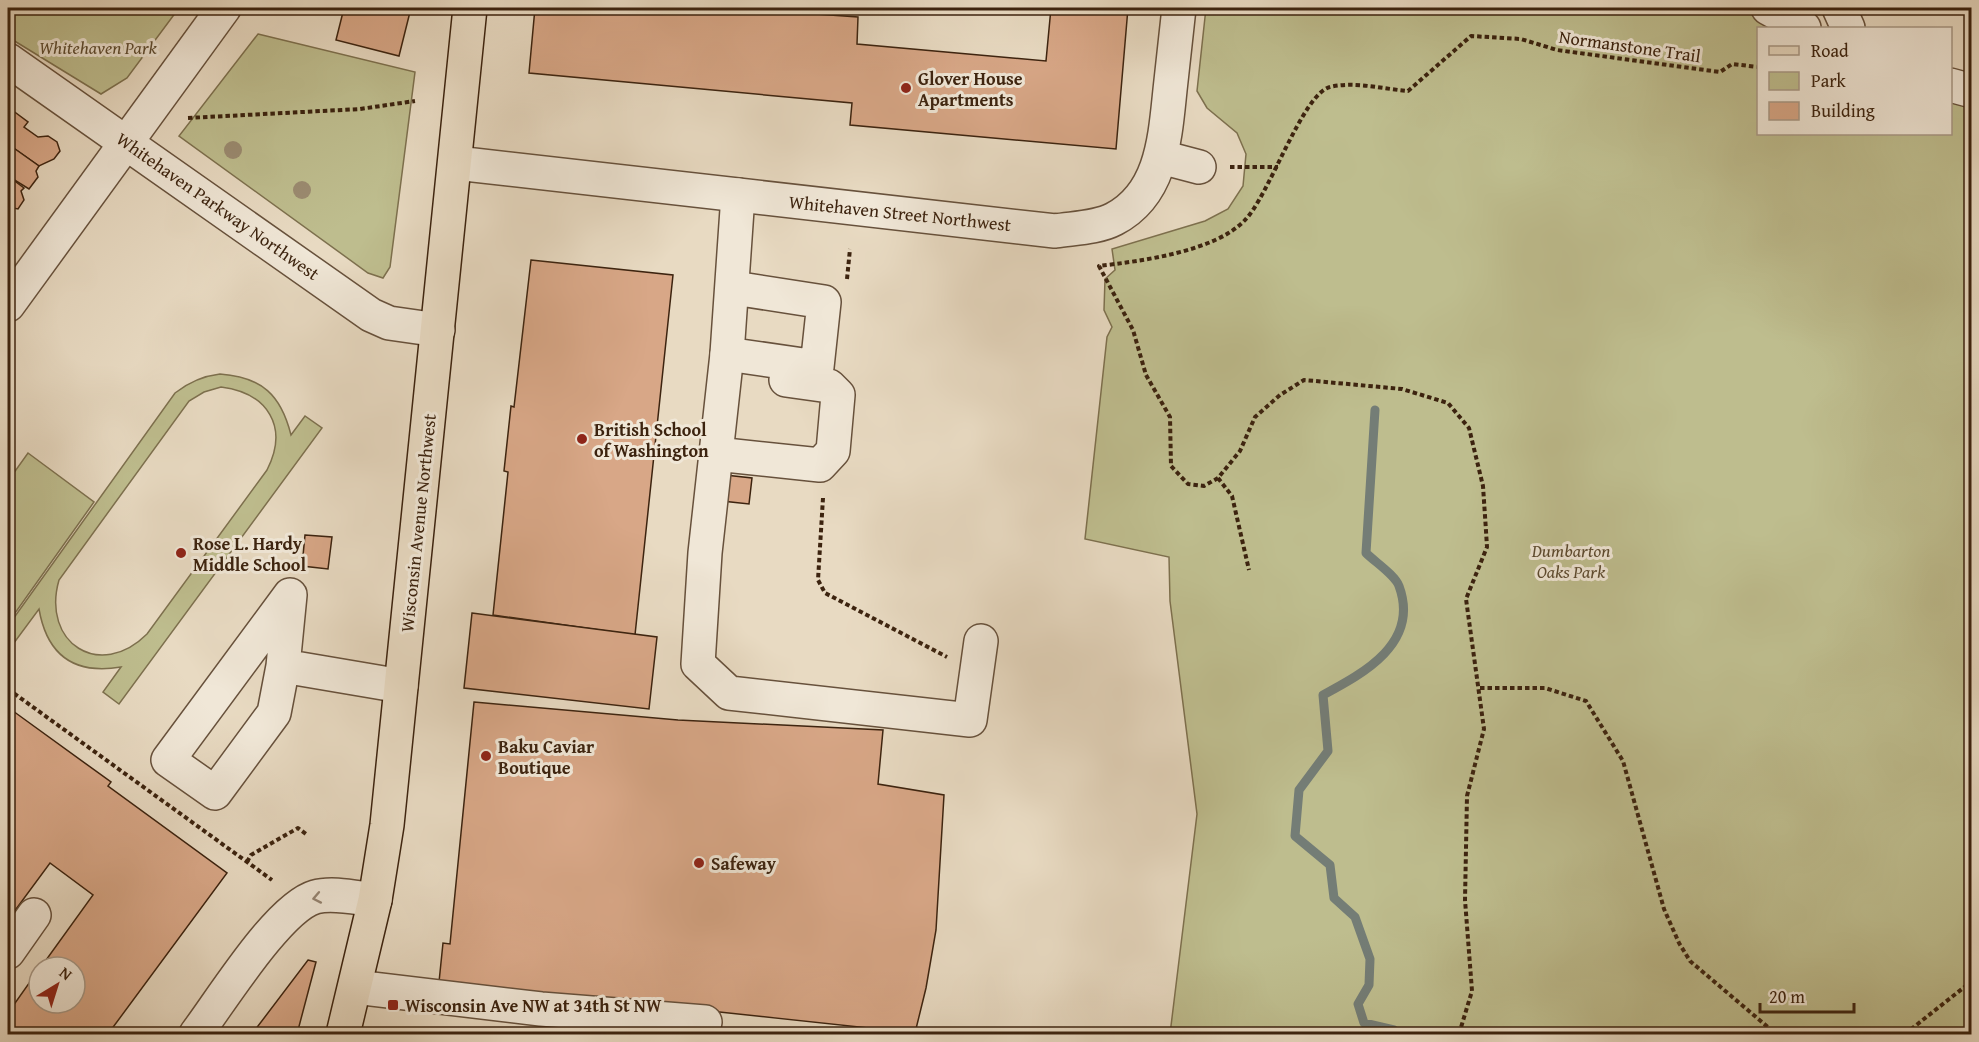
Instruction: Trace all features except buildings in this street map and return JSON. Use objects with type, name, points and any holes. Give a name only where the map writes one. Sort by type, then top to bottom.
[{"type":"main road","name":"Wisconsin Avenue Northwest","points":[[343,1035],[375,900],[387,825],[470,8]]},
{"type":"street","points":[[8,305],[224,8]]},
{"type":"street","name":"Whitehaven Street Northwest","points":[[456,163],[1055,231],[1104,223],[1128,210],[1147,189],[1161,157],[1179,8]]},
{"type":"street","points":[[1767,8],[1802,27]]},
{"type":"street","points":[[1839,8],[1848,27]]},
{"type":"street","name":"Whitehaven Parkway Northwest","points":[[8,60],[371,315],[402,326],[438,330]]},
{"type":"street","points":[[1952,86],[1971,91]]},
{"type":"street","points":[[1161,157],[1199,167]]},
{"type":"street","points":[[738,195],[734,288],[705,553],[698,664],[729,693],[970,720],[979,657]]},
{"type":"street","points":[[726,363],[817,367],[824,302],[734,288]]},
{"type":"street","points":[[716,454],[820,465],[833,452],[838,395],[829,386],[726,363]]},
{"type":"street","points":[[290,595],[283,666],[274,713],[215,793],[168,760],[290,595]]},
{"type":"street","points":[[283,666],[401,686]]},
{"type":"street","points":[[196,1035],[280,922],[298,905],[319,896],[375,900]]},
{"type":"street","points":[[8,952],[34,915]]},
{"type":"street","points":[[355,987],[538,1022],[705,1022]]},
{"type":"path","name":"Normanstone Trail","points":[[1218,478],[1204,486],[1188,484],[1171,465],[1170,417],[1146,375],[1133,330],[1099,266],[1155,259],[1216,239],[1245,220],[1278,166],[1310,102],[1328,87],[1357,85],[1408,92],[1471,36],[1521,39],[1557,50],[1720,72],[1732,64],[1757,67]]},
{"type":"path","points":[[188,118],[360,109],[415,102]]},
{"type":"path","points":[[1199,167],[1278,166]]},
{"type":"path","points":[[1249,570],[1232,496],[1218,478],[1240,451],[1255,417],[1280,395],[1304,380],[1402,389],[1448,403],[1469,428],[1483,486],[1487,547],[1466,599],[1484,729],[1467,796],[1465,900],[1472,991],[1459,1035]]},
{"type":"path","points":[[827,458],[818,580],[825,593],[979,657]]},
{"type":"path","points":[[1480,688],[1545,688],[1586,701],[1623,761],[1664,909],[1679,943],[1690,961],[1776,1035]]},
{"type":"path","points":[[8,689],[272,880]]},
{"type":"path","points":[[247,862],[251,855],[298,828],[306,834]]},
{"type":"path","points":[[1905,1035],[1971,981]]},
{"type":"green space","name":"Whitehaven Park","points":[[8,8],[179,8],[127,78],[101,94],[8,37]]},
{"type":"green space","name":"Dumbarton Oaks Park","points":[[1206,8],[1747,8],[1784,27],[1757,27],[1757,135],[1952,135],[1952,100],[1971,108],[1971,1034],[1170,1034],[1197,814],[1170,601],[1169,557],[1085,539],[1107,337],[1112,327],[1104,310],[1105,279],[1115,270],[1112,249],[1205,221],[1228,209],[1243,186],[1246,154],[1237,133],[1207,108],[1197,91]]},
{"type":"green space","points":[[258,34],[415,72],[390,267],[383,278],[368,273],[179,136]]},
{"type":"green space","points":[[214,375],[247,379],[268,391],[282,409],[291,435],[305,416],[322,428],[119,704],[103,692],[121,667],[89,668],[65,658],[49,639],[39,609],[8,651],[8,626],[175,393],[196,380]],"holes":[[[221,387],[251,396],[262,405],[275,426],[276,440],[267,470],[147,634],[129,648],[111,654],[94,654],[79,648],[67,637],[59,622],[56,602],[59,580],[189,401],[204,392]]]},
{"type":"green space","points":[[28,453],[94,502],[8,623],[8,481]]},
{"type":"waterway","points":[[1375,410],[1366,553],[1397,582],[1403,606],[1402,624],[1395,640],[1371,666],[1323,695],[1328,751],[1299,790],[1295,836],[1330,865],[1334,898],[1355,917],[1370,959],[1369,985],[1358,1004],[1364,1023],[1394,1030],[1398,1034]]},
{"type":"place","name":"Glover House Apartments","points":[[906,88]]},
{"type":"place","name":"British School of Washington","points":[[582,439]]},
{"type":"place","name":"Rose L. Hardy Middle School","points":[[181,553]]},
{"type":"place","name":"Baku Caviar Boutique","points":[[486,756]]},
{"type":"place","name":"Safeway","points":[[699,863]]},
{"type":"place","name":"Wisconsin Ave NW at 34th St NW","points":[[393,1005]]}]
